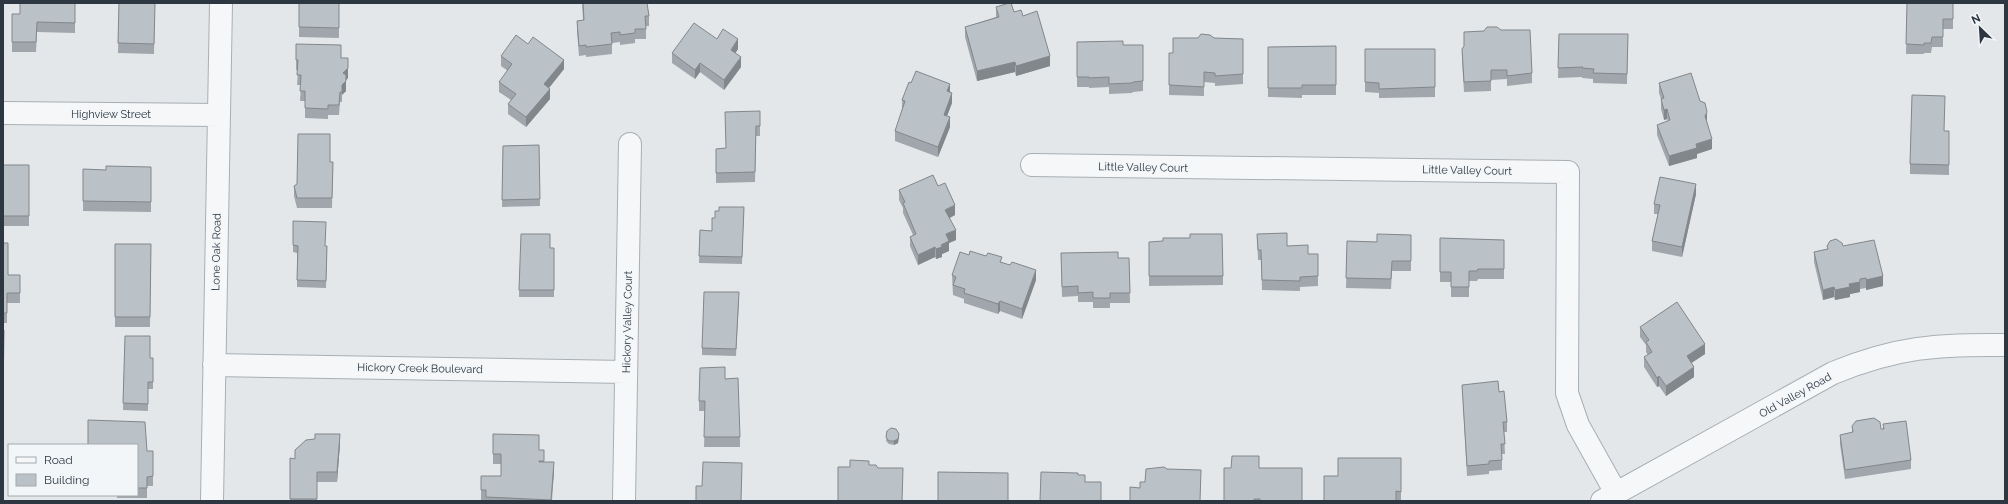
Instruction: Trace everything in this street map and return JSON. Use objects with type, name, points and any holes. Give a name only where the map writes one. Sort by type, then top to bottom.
[{"type":"street","name":"Lone Oak Road","points":[[212,501],[221,3]]},
{"type":"street","name":"Highview Street","points":[[3,113],[219,115]]},
{"type":"street","name":"Hickory Valley Court","points":[[624,501],[630,144]]},
{"type":"street","name":"Little Valley Court","points":[[1032,165],[1568,172],[1567,393],[1578,425],[1609,497]]},
{"type":"street","name":"Old Valley Road","points":[[1609,497],[1833,373],[1864,361],[1903,350],[1939,345],[2005,345]]},
{"type":"street","name":"Hickory Creek Boulevard","points":[[214,365],[626,372]]},
{"type":"building","points":[[20,3],[75,3],[75,23],[37,22],[36,42],[12,42],[12,14],[20,14]]},
{"type":"building","points":[[119,3],[155,3],[154,44],[118,43]]},
{"type":"building","points":[[299,3],[339,3],[339,28],[299,27]]},
{"type":"building","points":[[583,3],[647,3],[649,16],[645,16],[646,29],[635,29],[635,33],[620,35],[620,32],[611,33],[612,44],[586,47],[586,45],[579,46],[577,21],[584,20]]},
{"type":"building","points":[[1011,3],[1014,12],[1021,10],[1023,16],[1037,11],[1050,56],[1016,66],[1015,62],[977,71],[965,27],[999,17],[996,7]]},
{"type":"building","points":[[1907,3],[1953,3],[1953,19],[1943,19],[1943,37],[1932,37],[1931,43],[1924,43],[1924,45],[1906,44]]},
{"type":"building","points":[[694,23],[717,39],[723,29],[738,39],[731,50],[741,57],[724,80],[700,63],[695,70],[672,53]]},
{"type":"building","points":[[1487,27],[1497,27],[1501,30],[1530,30],[1532,73],[1507,76],[1507,70],[1491,70],[1491,81],[1464,82],[1462,49],[1464,46],[1464,32],[1484,31]]},
{"type":"building","points":[[1201,34],[1210,35],[1214,38],[1243,39],[1243,74],[1215,76],[1215,73],[1204,72],[1204,87],[1169,85],[1169,53],[1173,53],[1173,38],[1198,38]]},
{"type":"building","points":[[1559,34],[1628,34],[1627,74],[1593,73],[1594,69],[1582,68],[1583,67],[1558,68]]},
{"type":"building","points":[[516,35],[528,44],[533,37],[564,60],[544,84],[550,89],[526,117],[508,104],[516,94],[499,82],[512,64],[501,56]]},
{"type":"building","points":[[1123,41],[1123,45],[1143,45],[1143,81],[1109,84],[1109,77],[1077,77],[1077,42]]},
{"type":"building","points":[[296,44],[341,45],[341,58],[348,58],[348,68],[343,73],[346,75],[346,81],[342,85],[339,105],[328,105],[328,109],[305,108],[305,91],[300,91],[301,75],[297,75],[298,60],[296,60]]},
{"type":"building","points":[[1336,46],[1336,85],[1302,85],[1302,88],[1268,88],[1268,47]]},
{"type":"building","points":[[1365,49],[1435,49],[1435,87],[1379,89],[1379,83],[1365,82]]},
{"type":"building","points":[[916,71],[950,84],[947,91],[952,93],[944,115],[950,117],[938,147],[895,131],[905,101],[902,100],[909,82],[911,83]]},
{"type":"building","points":[[1691,73],[1700,101],[1705,103],[1707,112],[1705,116],[1712,139],[1696,144],[1697,148],[1669,156],[1657,125],[1670,120],[1667,109],[1664,110],[1661,99],[1664,98],[1659,83]]},
{"type":"building","points":[[1912,95],[1945,96],[1944,131],[1949,131],[1949,165],[1910,164]]},
{"type":"building","points":[[760,111],[760,126],[756,126],[755,172],[716,173],[716,149],[726,148],[725,112]]},
{"type":"building","points":[[298,134],[330,134],[330,162],[333,162],[332,198],[297,198],[294,186],[297,184]]},
{"type":"building","points":[[539,145],[540,199],[502,200],[503,146]]},
{"type":"building","points":[[3,165],[29,165],[29,216],[3,216]]},
{"type":"building","points":[[106,166],[151,167],[151,202],[83,201],[83,169],[106,170]]},
{"type":"building","points":[[933,175],[938,186],[945,183],[955,205],[945,210],[956,230],[946,234],[949,241],[941,245],[942,247],[936,249],[935,247],[918,255],[910,237],[916,234],[903,203],[905,202],[899,190]]},
{"type":"building","points":[[1660,177],[1696,184],[1682,247],[1652,241],[1660,205],[1654,204]]},
{"type":"building","points":[[719,207],[744,207],[742,257],[699,256],[700,230],[712,231],[712,218],[715,218],[715,211],[719,211]]},
{"type":"building","points":[[293,221],[326,222],[326,281],[297,280],[298,246],[293,245]]},
{"type":"building","points":[[1287,233],[1287,246],[1308,245],[1308,254],[1318,254],[1318,276],[1300,277],[1300,281],[1262,280],[1261,250],[1258,250],[1257,234]]},
{"type":"building","points":[[521,234],[550,234],[550,248],[554,248],[554,290],[519,290]]},
{"type":"building","points":[[1190,234],[1222,234],[1223,276],[1149,276],[1149,242],[1163,241],[1163,238],[1190,238]]},
{"type":"building","points":[[1377,234],[1411,235],[1411,261],[1392,261],[1391,279],[1346,278],[1347,241],[1377,242]]},
{"type":"building","points":[[1440,238],[1504,240],[1504,269],[1478,269],[1477,271],[1469,271],[1469,287],[1451,287],[1451,272],[1440,272]]},
{"type":"building","points":[[1836,239],[1842,243],[1843,246],[1874,240],[1883,276],[1866,280],[1866,278],[1860,279],[1860,282],[1849,284],[1850,287],[1835,290],[1834,287],[1823,290],[1814,252],[1828,249],[1827,246],[1830,241]]},
{"type":"building","points":[[3,243],[8,243],[8,275],[20,275],[20,293],[7,293],[7,313],[3,313]]},
{"type":"building","points":[[115,244],[151,244],[150,317],[115,317]]},
{"type":"building","points":[[970,251],[986,256],[988,253],[1002,257],[1000,262],[1010,265],[1012,262],[1036,270],[1022,309],[1000,301],[998,304],[964,293],[965,289],[953,285],[956,277],[952,275],[960,252],[969,255]]},
{"type":"building","points":[[1118,252],[1118,258],[1129,258],[1130,293],[1110,293],[1110,298],[1093,298],[1093,292],[1078,293],[1078,286],[1062,287],[1061,253]]},
{"type":"building","points":[[704,292],[739,292],[736,349],[702,348]]},
{"type":"building","points":[[1677,302],[1705,344],[1687,356],[1694,367],[1666,386],[1659,376],[1657,378],[1644,357],[1652,352],[1646,342],[1649,340],[1640,327]]},
{"type":"building","points":[[3,330],[4,330],[3,397]]},
{"type":"building","points":[[125,336],[150,336],[150,358],[153,358],[153,382],[148,382],[148,404],[123,403]]},
{"type":"building","points":[[725,367],[725,379],[738,378],[740,437],[704,437],[705,401],[699,401],[700,368]]},
{"type":"building","points":[[1498,381],[1499,392],[1504,391],[1507,422],[1503,422],[1505,444],[1501,444],[1502,460],[1489,461],[1489,464],[1467,466],[1462,385]]},
{"type":"building","points":[[1874,418],[1880,422],[1881,429],[1884,429],[1883,424],[1906,421],[1911,460],[1845,470],[1840,435],[1853,432],[1852,426],[1856,421]]},
{"type":"building","points":[[88,420],[145,422],[147,451],[153,451],[153,476],[147,477],[147,488],[138,488],[138,444],[88,444]]},
{"type":"building","points":[[891,428],[896,429],[899,434],[898,439],[894,441],[889,441],[886,437],[887,431]]},
{"type":"building","points":[[315,434],[340,434],[337,472],[317,472],[317,499],[290,499],[290,458],[295,459],[295,450],[306,440],[315,439]]},
{"type":"building","points":[[493,434],[539,435],[539,450],[544,450],[544,461],[539,462],[554,462],[551,500],[486,497],[486,490],[481,490],[481,476],[501,476],[501,454],[493,454]]},
{"type":"building","points":[[1232,456],[1259,456],[1259,468],[1302,468],[1302,501],[1260,501],[1260,499],[1254,499],[1254,501],[1224,501],[1224,468],[1231,468]]},
{"type":"building","points":[[1338,458],[1401,458],[1401,492],[1396,491],[1396,501],[1324,501],[1324,476],[1338,476]]},
{"type":"building","points":[[850,460],[869,461],[869,465],[876,465],[878,468],[903,468],[902,501],[838,501],[838,467],[850,467]]},
{"type":"building","points":[[703,462],[742,463],[741,501],[696,501],[696,486],[702,486]]},
{"type":"building","points":[[1164,467],[1167,469],[1201,470],[1200,501],[1130,501],[1130,487],[1140,488],[1140,482],[1145,482],[1146,469]]},
{"type":"building","points":[[938,472],[1008,473],[1008,501],[938,501]]},
{"type":"building","points":[[1041,472],[1078,473],[1078,475],[1085,475],[1085,482],[1101,482],[1101,501],[1040,501]]}]
